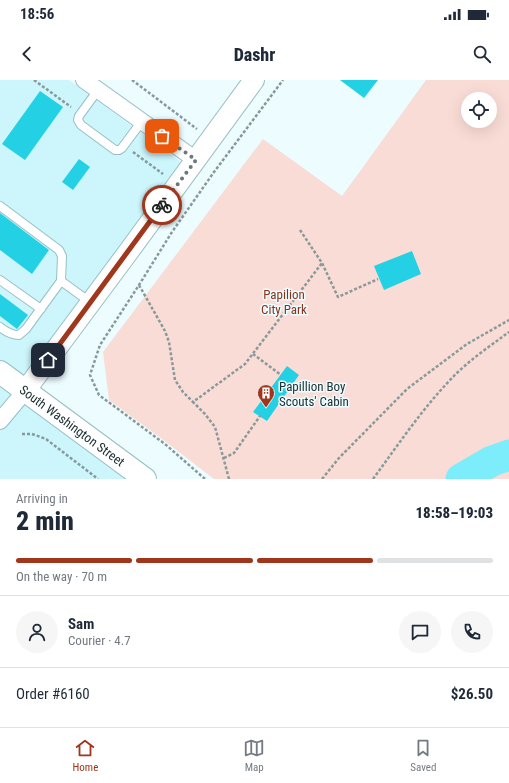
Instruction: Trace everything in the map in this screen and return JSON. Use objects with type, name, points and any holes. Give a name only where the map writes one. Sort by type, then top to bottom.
[{"type":"main road","name":"South Washington Street","points":[[0,372],[146,479]]},
{"type":"street","points":[[84,80],[196,160]]},
{"type":"street","points":[[0,421],[25,391],[254,80]]},
{"type":"lane","points":[[98,90],[78,116],[78,120],[81,125],[109,146],[115,150],[122,148],[142,121]]},
{"type":"lane","points":[[0,206],[59,250],[62,256],[61,281],[26,328],[19,335],[14,335],[8,333],[0,327]]},
{"type":"lane","points":[[0,280],[41,309]]},
{"type":"lane","points":[[61,281],[91,302]]},
{"type":"path","points":[[132,80],[199,130]]},
{"type":"path","points":[[205,479],[165,444],[98,394],[90,375],[100,345],[172,232],[209,178],[282,80]]},
{"type":"path","points":[[300,230],[322,263],[338,297],[378,279]]},
{"type":"path","points":[[193,402],[245,364],[322,263]]},
{"type":"path","points":[[139,285],[165,331],[169,342],[175,380],[183,392],[205,414],[215,427],[229,479]]},
{"type":"path","points":[[322,479],[339,458],[407,389],[467,344],[509,320]]},
{"type":"path","points":[[373,479],[432,399],[453,377],[509,332]]},
{"type":"path","points":[[253,354],[281,375]]},
{"type":"path","points":[[224,458],[234,453],[260,416]]},
{"type":"path","points":[[22,434],[32,434],[46,439],[98,479]]},
{"type":"shaded area","points":[[0,80],[69,80],[195,172],[28,401],[135,479],[0,479]]},
{"type":"green space","name":"Papilion City Park","points":[[426,80],[509,80],[509,479],[214,479],[109,400],[103,352],[263,139],[342,196]]},
{"type":"building","points":[[340,80],[378,80],[364,98]]},
{"type":"building","points":[[40,91],[63,107],[25,160],[2,144]]},
{"type":"building","points":[[79,159],[90,167],[73,190],[62,182]]},
{"type":"building","points":[[0,213],[49,250],[32,274],[0,250]]},
{"type":"building","points":[[412,251],[421,274],[384,290],[374,266]]},
{"type":"building","points":[[0,294],[28,315],[17,329],[0,316]]},
{"type":"building","points":[[287,366],[299,375],[267,421],[253,412]]},
{"type":"waterway","points":[[461,479],[492,461],[509,455]]},
{"type":"way so far","points":[[162,136],[196,160],[162,205]]},
{"type":"place","name":"Papillion Boy Scouts' Cabin","points":[[266,408]]},
{"type":"route","points":[[48,360],[162,205]]}]
